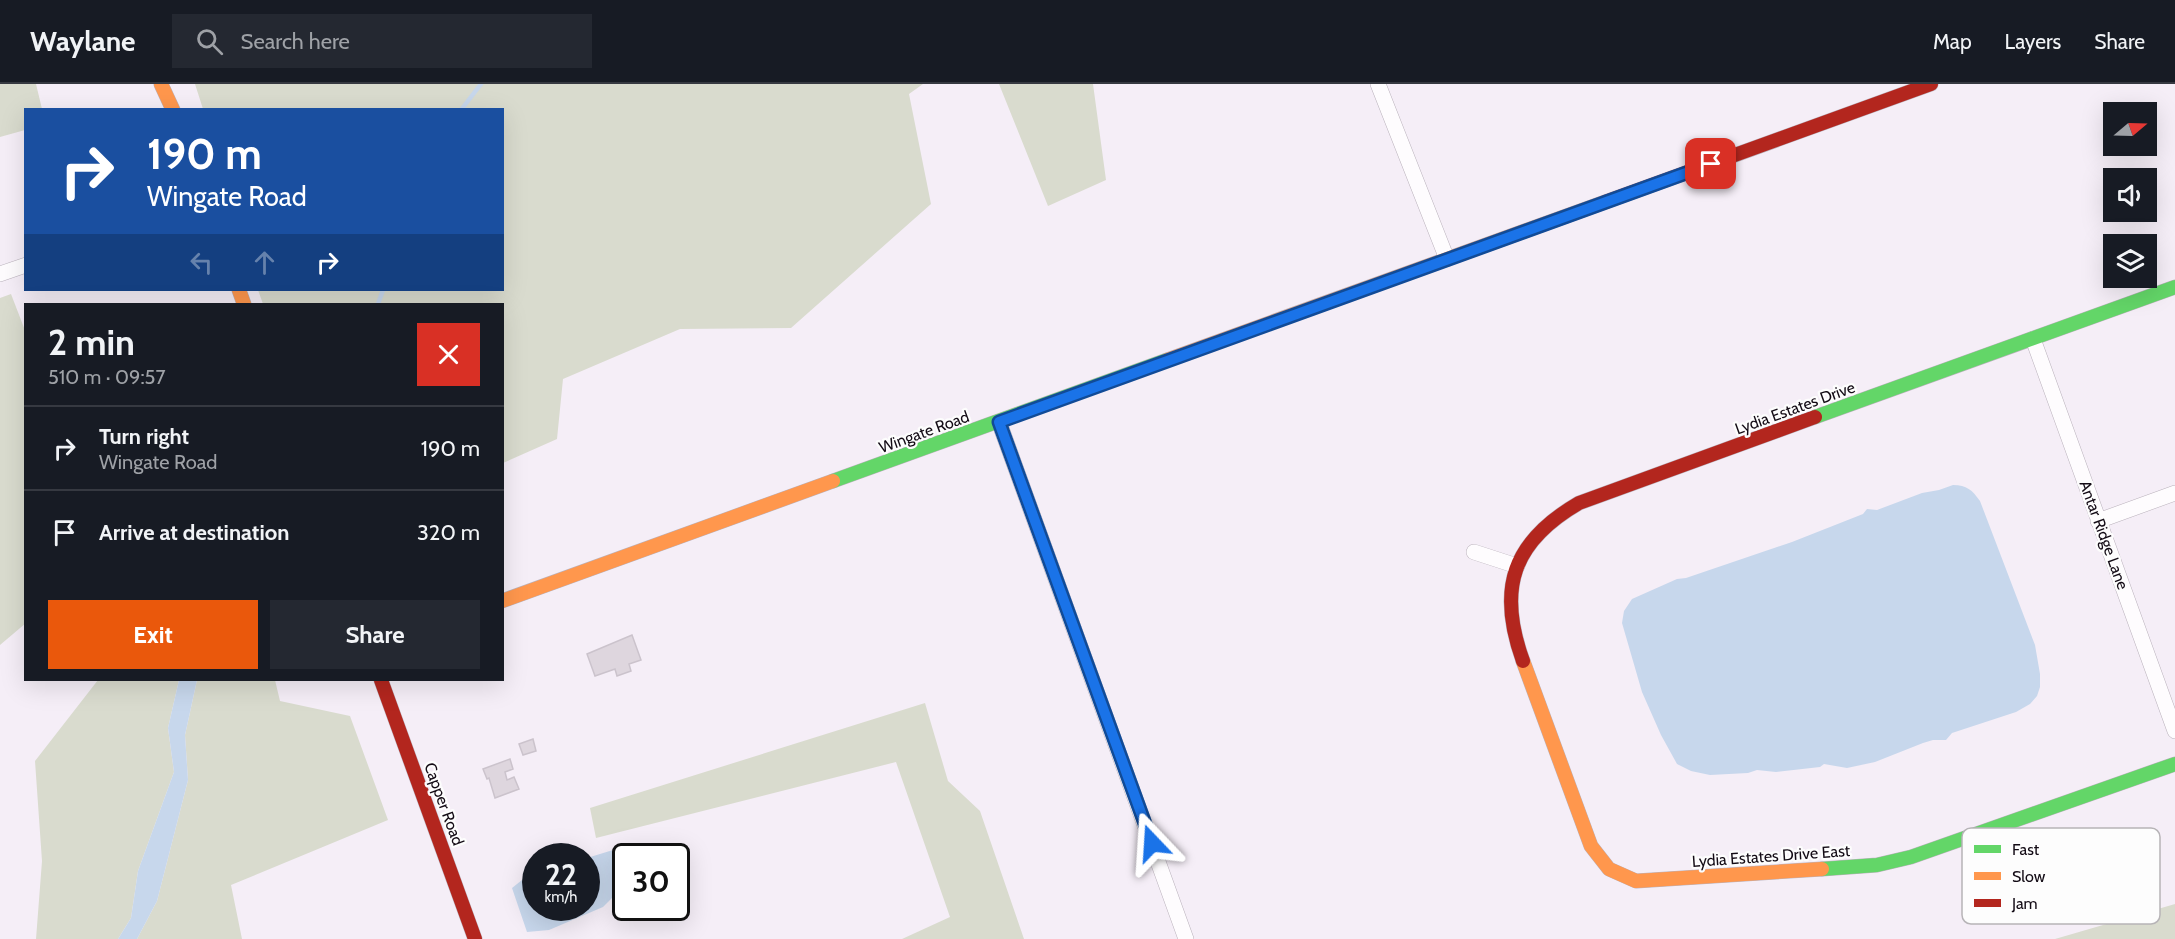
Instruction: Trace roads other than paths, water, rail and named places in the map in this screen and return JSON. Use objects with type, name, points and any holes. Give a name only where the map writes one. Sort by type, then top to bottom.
[{"type":"street","points":[[160,84],[172,106]]},
{"type":"street","points":[[166,84],[172,106]]},
{"type":"street","points":[[1378,84],[1447,259]]},
{"type":"street","name":"Wingate Road","points":[[504,600],[1931,84]]},
{"type":"street","points":[[0,274],[24,266]]},
{"type":"street","name":"Lydia Estates Drive","points":[[1514,636],[1510,612],[1511,587],[1517,566],[1531,539],[1544,524],[1579,503],[2175,288]]},
{"type":"street","name":"Antar Ridge Lane","points":[[2033,339],[2175,731]]},
{"type":"street","points":[[999,422],[1186,939]]},
{"type":"street","points":[[2098,521],[2175,493]]},
{"type":"street","points":[[1474,552],[1517,566]]},
{"type":"street","name":"Lydia Estates Drive East","points":[[1514,636],[1591,846],[1599,860],[1613,874],[1636,881],[1877,865],[1911,857],[1962,839]]},
{"type":"street","name":"Capper Road","points":[[381,681],[475,939]]},
{"type":"street","name":"Lydia Estates Drive East","points":[[1993,828],[2175,764]]},
{"type":"water","points":[[1953,485],[1969,489],[1980,501],[2035,645],[2040,687],[2037,696],[2030,704],[2016,712],[1952,733],[1946,740],[1933,740],[1875,762],[1847,768],[1824,764],[1820,767],[1776,772],[1757,770],[1748,773],[1710,775],[1691,771],[1677,764],[1642,692],[1622,623],[1624,611],[1632,599],[1677,579],[1686,578],[1792,542],[1863,514],[1867,509],[1877,510],[1922,493]]},
{"type":"water","points":[[179,681],[197,681],[185,735],[188,780],[157,901],[137,939],[118,939],[131,918],[138,871],[174,772],[168,728]]},
{"type":"water","points":[[612,850],[612,898],[600,908],[600,854]]},
{"type":"water","points":[[522,880],[522,917],[512,888]]},
{"type":"water","points":[[523,921],[570,921],[549,930],[527,932]]},
{"type":"waterway","points":[[463,108],[481,84]]},
{"type":"waterway","points":[[378,303],[383,291]]}]
